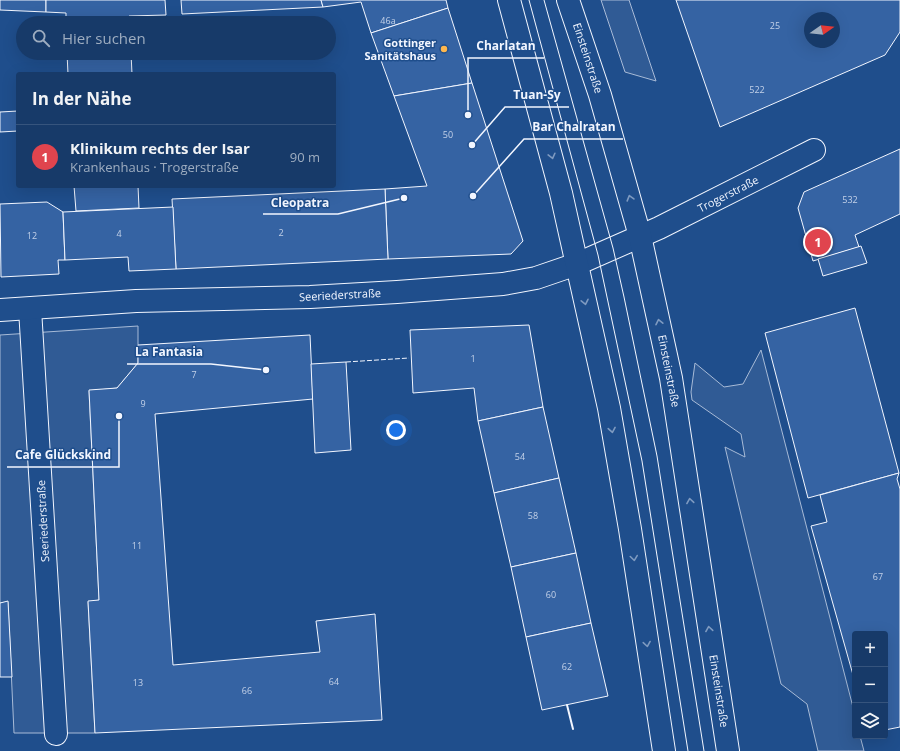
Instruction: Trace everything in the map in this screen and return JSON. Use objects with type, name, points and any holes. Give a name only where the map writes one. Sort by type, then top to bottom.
[{"type":"main road","points":[[509,0],[551,154],[609,408],[630,528],[664,751]]},
{"type":"main road","name":"Einsteinstraße","points":[[568,0],[600,95],[640,236],[671,378],[728,751]]},
{"type":"main road","name":"Trogerstraße","points":[[640,236],[716,201],[814,150]]},
{"type":"main road","name":"Seeriederstraße","points":[[0,310],[136,301],[334,296],[503,284],[536,278],[577,264],[640,236]]},
{"type":"main road","name":"Seeriederstraße","points":[[30,309],[56,734]]},
{"type":"shaded area","points":[[601,0],[629,0],[656,81],[625,72]]},
{"type":"shaded area","points":[[138,326],[138,363],[117,388],[89,391],[99,600],[88,602],[95,733],[14,733],[8,602],[0,603],[0,335]]},
{"type":"shaded area","points":[[761,350],[852,703],[852,739],[861,739],[864,751],[818,751],[807,704],[781,684],[725,447],[745,457],[741,434],[692,400],[691,392],[695,363],[724,387],[743,384]]},
{"type":"building","points":[[0,0],[46,0],[46,12],[0,10]]},
{"type":"building","points":[[46,0],[165,0],[166,15],[66,16],[66,13],[46,12]]},
{"type":"building","points":[[181,0],[321,0],[323,7],[182,14]]},
{"type":"building","points":[[321,0],[446,0],[448,8],[371,33],[361,2],[323,7]]},
{"type":"building","points":[[676,0],[900,0],[900,32],[885,55],[720,127]]},
{"type":"building","points":[[448,8],[472,83],[394,96],[371,33]]},
{"type":"building","points":[[67,60],[131,60],[132,72],[68,72]]},
{"type":"building","points":[[472,83],[523,241],[511,254],[388,259],[385,189],[427,186],[394,96]]},
{"type":"building","points":[[16,111],[16,131],[0,132],[0,112]]},
{"type":"building","points":[[900,149],[900,214],[855,235],[859,247],[813,261],[798,208],[804,192]]},
{"type":"building","points":[[74,188],[138,188],[139,208],[76,211]]},
{"type":"building","points":[[385,189],[388,259],[176,269],[172,199]]},
{"type":"building","points":[[47,202],[63,212],[65,260],[58,260],[59,274],[1,277],[0,204]]},
{"type":"building","points":[[173,207],[176,269],[129,271],[128,257],[65,260],[63,212]]},
{"type":"building","points":[[861,246],[867,263],[823,276],[818,259]]},
{"type":"building","points":[[855,308],[899,473],[808,498],[765,333]]},
{"type":"building","points":[[529,325],[543,407],[478,421],[474,388],[413,393],[410,330]]},
{"type":"building","points":[[310,335],[313,399],[155,414],[173,665],[320,652],[316,621],[375,614],[382,720],[95,733],[88,601],[99,600],[89,390],[117,388],[138,363],[138,345]]},
{"type":"building","points":[[346,362],[351,450],[315,453],[311,364]]},
{"type":"building","points":[[543,407],[559,478],[494,493],[478,421]]},
{"type":"building","points":[[899,473],[897,479],[900,489],[900,727],[888,729],[888,631],[852,631],[852,671],[811,526],[827,522],[820,495]]},
{"type":"building","points":[[559,478],[576,553],[511,567],[494,493]]},
{"type":"building","points":[[576,553],[591,623],[526,637],[511,567]]},
{"type":"building","points":[[8,601],[12,677],[0,677],[0,603]]},
{"type":"building","points":[[591,623],[608,696],[542,710],[526,637]]},
{"type":"tram line","points":[[529,0],[598,255],[642,461],[688,751]]},
{"type":"tram line","points":[[544,0],[613,248],[624,297],[657,456],[704,751]]},
{"type":"fence","points":[[346,362],[409,358]]},
{"type":"wall","points":[[567,705],[573,729]]},
{"type":"place","name":"Gottinger Sanitätshaus","points":[[444,49]]},
{"type":"place","name":"Charlatan","points":[[468,115]]},
{"type":"place","name":"Tuan-Sy","points":[[472,145]]},
{"type":"place","name":"Bar Chalratan","points":[[473,196]]},
{"type":"place","name":"Cleopatra","points":[[404,198]]},
{"type":"place","name":"Klinikum rechts der Isar","points":[[818,242]]},
{"type":"place","name":"La Fantasia","points":[[266,370]]},
{"type":"place","name":"Cafe Glückskind","points":[[119,416]]}]
